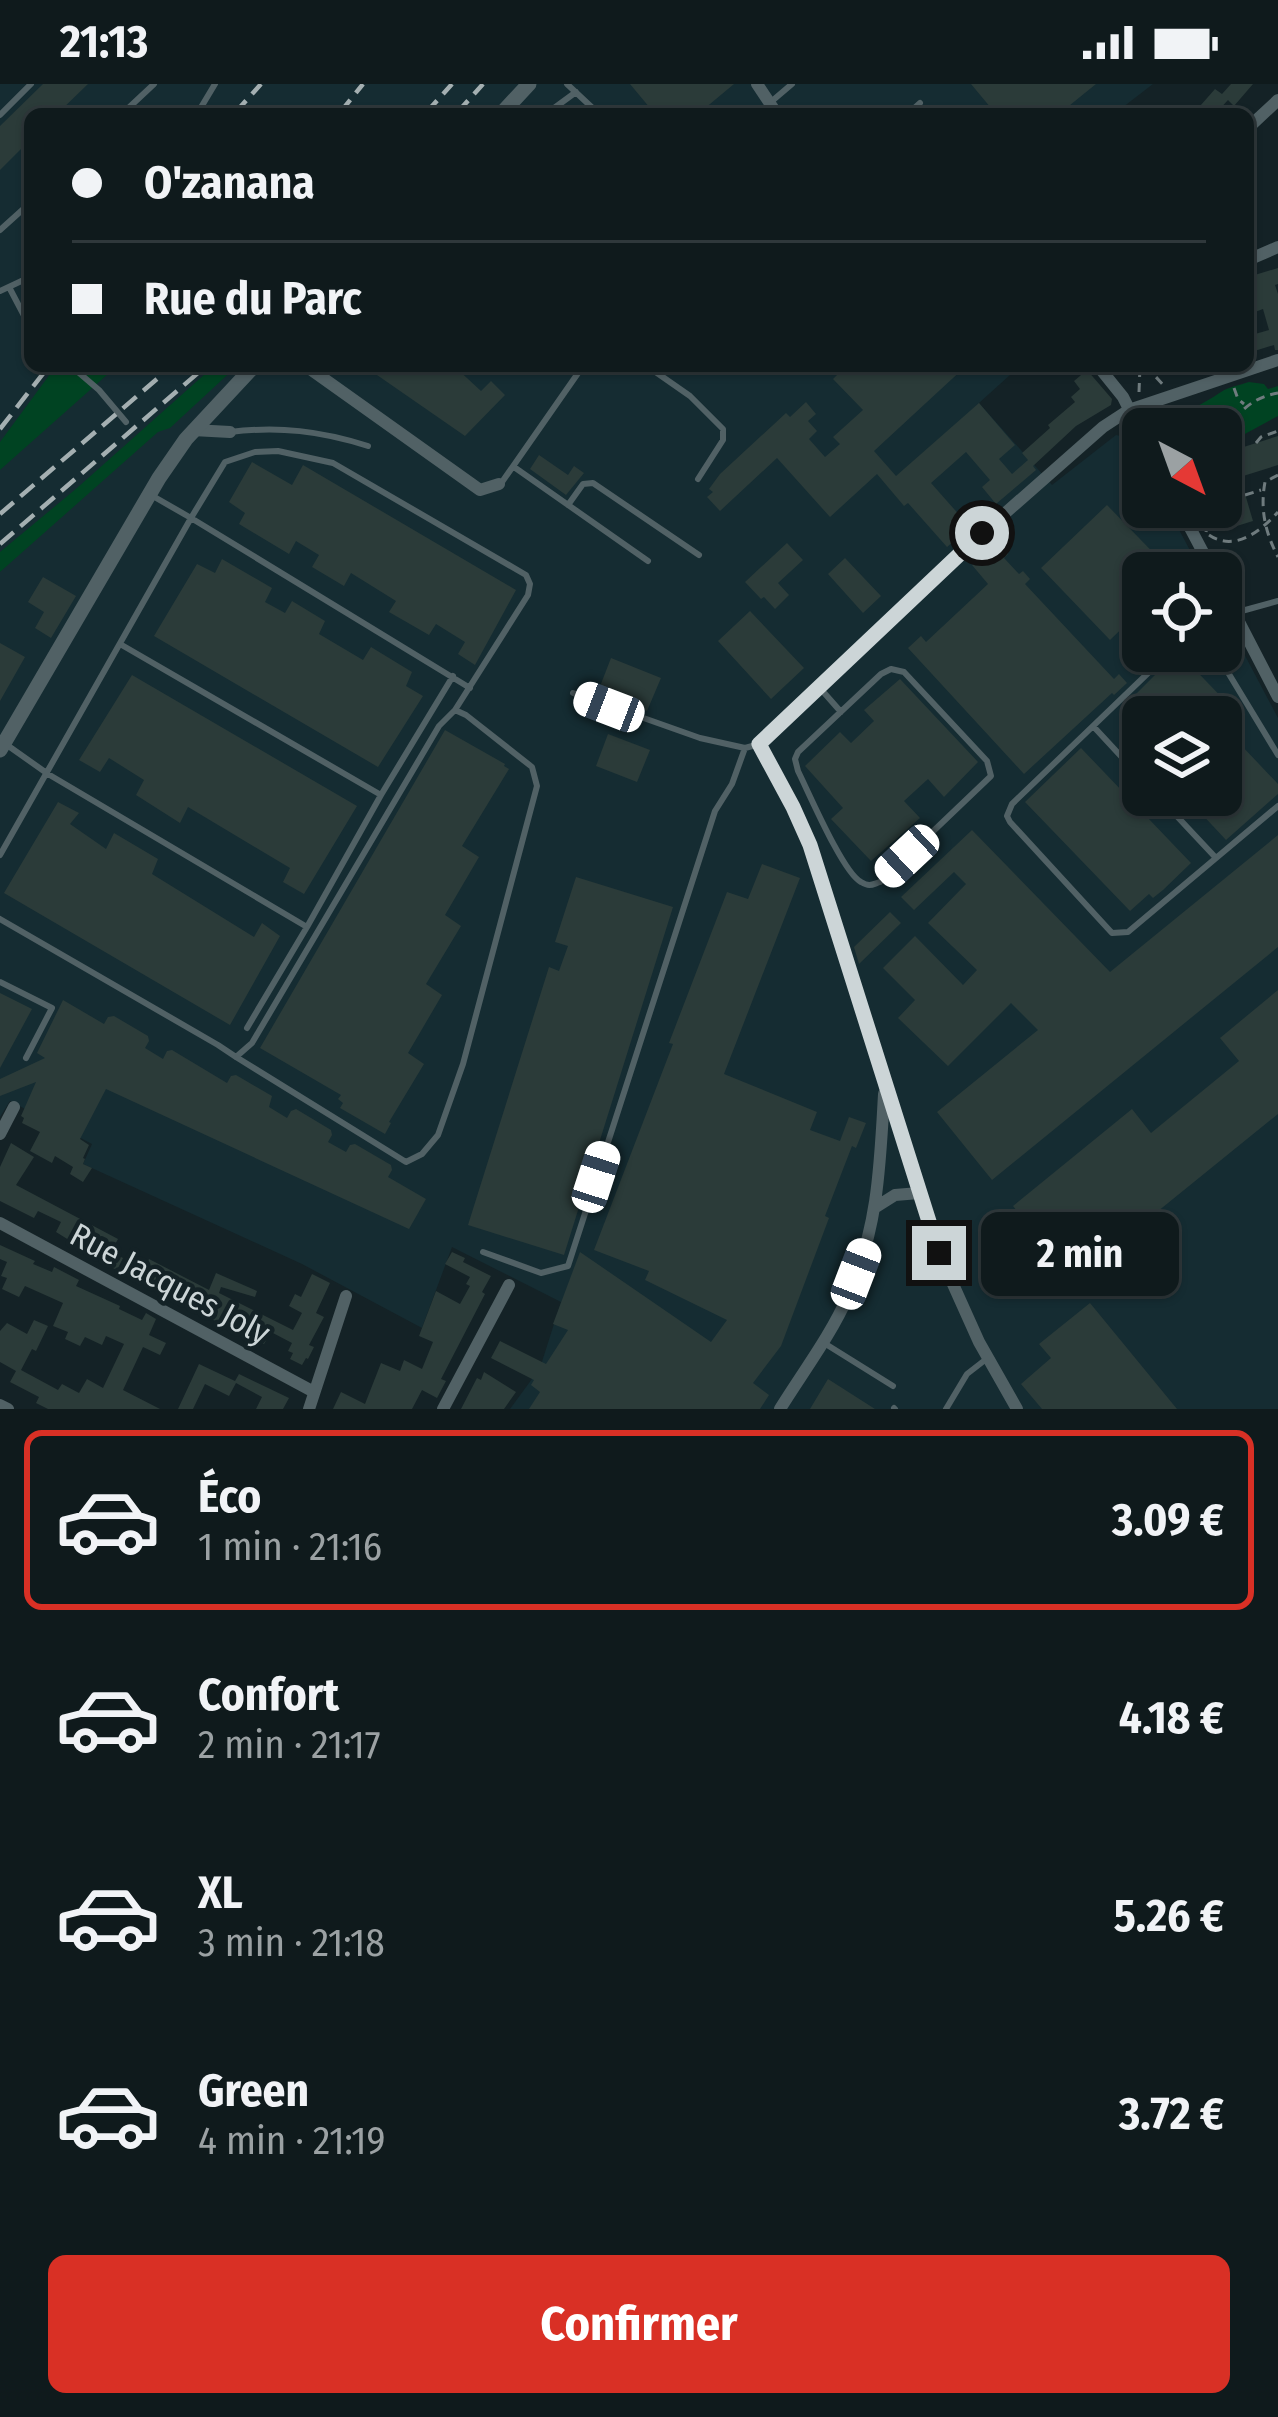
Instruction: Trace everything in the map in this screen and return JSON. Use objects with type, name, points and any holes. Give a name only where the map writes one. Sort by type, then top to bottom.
[{"type":"street","points":[[507,108],[530,84]]},
{"type":"street","points":[[757,84],[774,108]]},
{"type":"street","points":[[1254,122],[1278,100]]},
{"type":"street","points":[[2,746],[149,494],[194,430],[248,372]]},
{"type":"street","points":[[313,372],[480,490],[499,484]]},
{"type":"street","points":[[1103,372],[1128,408]]},
{"type":"street","points":[[1135,408],[1242,372]]},
{"type":"street","points":[[1017,1409],[939,1253],[828,898],[793,807],[752,746],[952,560],[1122,415]]},
{"type":"street","points":[[194,430],[230,432]]},
{"type":"street","points":[[1194,528],[1206,552]]},
{"type":"street","points":[[1242,627],[1278,697]]},
{"type":"street","points":[[780,1409],[847,1299],[866,1248],[876,1207],[885,1087]]},
{"type":"street","points":[[0,1134],[14,1107]]},
{"type":"street","points":[[876,1207],[895,1195],[919,1193]]},
{"type":"street","name":"Rue Jacques Joly","points":[[0,1223],[314,1392]]},
{"type":"street","points":[[443,1409],[509,1285]]},
{"type":"street","points":[[309,1409],[346,1296]]},
{"type":"lane","points":[[0,115],[31,84]]},
{"type":"lane","points":[[128,108],[154,84]]},
{"type":"lane","points":[[567,84],[592,108]]},
{"type":"lane","points":[[774,108],[792,84]]},
{"type":"lane","points":[[553,108],[576,92]]},
{"type":"lane","points":[[915,108],[920,104]]},
{"type":"lane","points":[[0,230],[24,208]]},
{"type":"lane","points":[[0,291],[24,281]]},
{"type":"lane","points":[[9,287],[24,316]]},
{"type":"lane","points":[[78,372],[126,422]]},
{"type":"lane","points":[[499,484],[580,372]]},
{"type":"lane","points":[[656,372],[723,428],[723,440],[698,479]]},
{"type":"lane","points":[[230,432],[287,428],[368,446]]},
{"type":"lane","points":[[0,856],[225,462],[255,452],[278,451],[333,463],[521,571],[530,584],[528,595],[470,688],[439,726],[252,1043],[236,1057]]},
{"type":"lane","points":[[514,467],[648,561]]},
{"type":"lane","points":[[568,506],[583,484],[592,483],[699,555]]},
{"type":"lane","points":[[149,494],[470,688]]},
{"type":"lane","points":[[1242,617],[1278,601]]},
{"type":"lane","points":[[120,644],[381,794]]},
{"type":"lane","points":[[891,669],[904,671],[990,767],[988,780],[880,882],[870,885],[854,876],[843,859],[796,765],[798,752],[841,712],[881,674],[891,669]]},
{"type":"lane","points":[[1149,672],[1012,804],[1006,816],[1107,930],[1127,932],[1278,806]]},
{"type":"lane","points":[[1227,672],[1278,755]]},
{"type":"lane","points":[[247,1028],[453,676]]},
{"type":"lane","points":[[818,687],[841,712]]},
{"type":"lane","points":[[483,1252],[541,1273],[568,1266],[715,811],[752,746],[664,727],[573,693]]},
{"type":"lane","points":[[0,919],[406,1162],[422,1154],[438,1135],[463,1064],[537,786],[532,767],[455,710]]},
{"type":"lane","points":[[1093,727],[1122,758]]},
{"type":"lane","points":[[2,746],[307,927]]},
{"type":"lane","points":[[1177,816],[1216,858]]},
{"type":"lane","points":[[0,982],[52,1008],[26,1058]]},
{"type":"lane","points":[[821,1341],[893,1386]]},
{"type":"lane","points":[[946,1409],[967,1374],[988,1358]]},
{"type":"path","points":[[1130,408],[1142,372]]},
{"type":"path","points":[[1149,372],[1173,395]]},
{"type":"path","points":[[1230,376],[1238,399],[1246,406]]},
{"type":"path","points":[[1242,411],[1252,399],[1278,392]]},
{"type":"path","points":[[1256,443],[1278,431]]},
{"type":"path","points":[[1278,475],[1265,482],[1263,490],[1264,526],[1278,557]]},
{"type":"path","points":[[1245,495],[1263,490]]},
{"type":"path","points":[[1205,528],[1201,537],[1231,543],[1264,526],[1278,512]]},
{"type":"shaded area","points":[[0,84],[1153,84],[1122,108],[24,108],[24,372],[1013,372],[979,403],[1052,485],[1116,435],[1122,436],[1122,528],[1178,528],[1191,552],[1122,552],[1122,672],[1242,672],[1242,650],[1278,718],[1278,1409],[510,1409],[540,1368],[561,1302],[452,1247],[422,1328],[302,1264],[83,1164],[92,1144],[10,1101],[0,1117]]},
{"type":"green space","points":[[52,372],[110,372],[0,470],[0,442]]},
{"type":"green space","points":[[207,372],[231,372],[0,572],[0,552]]},
{"type":"green space","points":[[1249,382],[1268,389],[1278,386],[1278,416],[1242,436],[1242,408],[1192,408]]},
{"type":"building","points":[[43,84],[88,84],[63,108],[24,108],[24,146],[0,170],[0,126]]},
{"type":"building","points":[[630,84],[734,84],[705,108],[650,108]]},
{"type":"building","points":[[971,84],[1096,84],[1066,108],[991,108]]},
{"type":"building","points":[[1231,84],[1253,84],[1234,106],[1228,100],[1221,108],[1198,108],[1215,89],[1222,94]]},
{"type":"building","points":[[1278,268],[1278,350],[1274,345],[1254,351],[1254,334],[1269,330],[1263,309],[1254,309],[1254,275]]},
{"type":"building","points":[[373,372],[460,372],[481,391],[491,381],[505,395],[465,436]]},
{"type":"building","points":[[840,372],[960,372],[874,451],[896,476],[979,403],[1015,445],[999,459],[1012,474],[1028,460],[1022,453],[1075,402],[1071,397],[1080,389],[1074,381],[1085,372],[1112,399],[1111,405],[1076,426],[996,504],[982,487],[990,480],[966,452],[931,483],[970,527],[947,547],[877,474],[830,517],[777,458],[720,511],[707,497],[713,492],[709,489],[786,413],[790,417],[806,402],[816,414],[808,421],[817,431],[809,439],[825,457],[840,444],[833,437],[863,410],[833,379]]},
{"type":"building","points":[[1278,436],[1278,465],[1242,476],[1242,447]]},
{"type":"building","points":[[539,455],[568,475],[574,466],[584,473],[566,495],[530,469]]},
{"type":"building","points":[[252,462],[292,485],[303,465],[516,590],[475,665],[458,654],[465,642],[436,624],[429,635],[389,612],[396,601],[351,573],[344,586],[312,567],[319,555],[296,541],[289,554],[239,524],[245,513],[229,502]]},
{"type":"building","points":[[1242,484],[1253,521],[1242,524]]},
{"type":"building","points":[[1107,505],[1122,520],[1122,528],[1129,528],[1153,552],[1122,552],[1122,628],[1110,640],[1041,568]]},
{"type":"building","points":[[787,543],[803,560],[778,583],[789,595],[775,609],[745,582]]},
{"type":"building","points":[[998,543],[1008,554],[1004,558],[1030,579],[1025,584],[1114,679],[1119,674],[1127,683],[1024,774],[908,648],[921,636],[926,642],[988,584],[972,565]]},
{"type":"building","points":[[845,558],[881,596],[863,613],[828,574]]},
{"type":"building","points":[[222,559],[272,588],[265,602],[285,613],[292,601],[325,621],[319,634],[363,660],[371,647],[412,672],[406,686],[423,696],[378,767],[154,636],[197,564],[215,573]]},
{"type":"building","points":[[43,577],[76,596],[51,638],[35,628],[44,612],[28,602]]},
{"type":"building","points":[[750,611],[804,668],[771,699],[718,641]]},
{"type":"building","points":[[0,643],[25,657],[0,701]]},
{"type":"building","points":[[611,658],[661,678],[647,711],[597,694]]},
{"type":"building","points":[[1158,672],[1197,672],[1220,696],[1134,696]]},
{"type":"building","points":[[132,675],[357,806],[304,894],[283,882],[290,868],[188,807],[180,823],[136,795],[144,780],[109,758],[100,772],[79,760]]},
{"type":"building","points":[[900,679],[978,762],[944,797],[928,779],[904,801],[920,818],[871,861],[831,819],[843,808],[805,766],[840,732],[851,743],[874,721],[864,710]]},
{"type":"building","points":[[445,730],[509,769],[462,846],[479,857],[445,915],[461,926],[426,984],[442,995],[408,1053],[424,1064],[385,1134],[340,1108],[341,1095],[260,1048]]},
{"type":"building","points":[[608,734],[650,750],[637,782],[596,766]]},
{"type":"building","points":[[1242,746],[1278,784],[1278,794],[1226,840],[1204,816],[1242,816]]},
{"type":"building","points":[[1081,748],[1122,791],[1122,816],[1146,816],[1191,863],[1153,898],[1149,894],[1130,911],[1025,802]]},
{"type":"building","points":[[58,802],[79,813],[70,824],[106,849],[114,833],[158,859],[152,874],[254,937],[262,923],[280,936],[230,1025],[4,893]]},
{"type":"building","points":[[972,830],[1110,972],[1278,835],[1278,947],[992,1180],[937,1112],[1038,1030],[1011,1003],[948,1066],[898,1018],[915,1000],[883,968],[915,936],[963,985],[977,970],[928,923],[966,884],[954,872],[914,910],[901,897]]},
{"type":"building","points":[[762,864],[800,878],[724,1074],[817,1112],[810,1130],[840,1141],[849,1117],[866,1123],[825,1216],[829,1218],[781,1346],[753,1383],[769,1395],[760,1409],[529,1409],[540,1392],[531,1385],[534,1380],[491,1358],[500,1341],[546,1364],[568,1330],[553,1324],[580,1252],[711,1342],[727,1320],[645,1280],[649,1271],[594,1250],[727,892],[748,899]]},
{"type":"building","points":[[576,877],[673,907],[564,1255],[468,1225],[549,967],[559,971],[568,946],[555,942]]},
{"type":"building","points":[[890,912],[901,923],[859,964],[854,947]]},
{"type":"building","points":[[1278,990],[1278,1114],[1073,1280],[1013,1206],[1132,1109],[1151,1133],[1239,1061],[1220,1038]]},
{"type":"building","points":[[0,993],[32,1009],[0,1068]]},
{"type":"building","points":[[63,1000],[104,1024],[114,1016],[148,1036],[145,1048],[163,1059],[172,1050],[227,1083],[236,1075],[272,1096],[269,1107],[287,1118],[296,1109],[331,1130],[328,1142],[346,1152],[355,1144],[391,1165],[388,1177],[426,1199],[409,1229],[106,1089],[80,1139],[89,1145],[83,1164],[92,1168],[83,1182],[70,1174],[73,1167],[55,1156],[52,1163],[30,1151],[40,1132],[22,1123],[21,1116],[36,1082],[0,1096],[0,1079],[45,1058],[37,1053]]},
{"type":"building","points":[[11,1143],[34,1157],[16,1185],[118,1239],[111,1252],[123,1258],[117,1270],[105,1264],[105,1254],[87,1245],[85,1250],[56,1232],[61,1222],[38,1211],[34,1218],[0,1201],[0,1167]]},
{"type":"building","points":[[0,1245],[35,1261],[33,1264],[52,1272],[54,1267],[79,1280],[76,1286],[142,1320],[146,1313],[156,1319],[149,1335],[166,1343],[160,1355],[143,1347],[123,1390],[160,1409],[48,1409],[36,1403],[39,1397],[10,1382],[16,1371],[0,1362],[0,1331],[7,1323],[27,1334],[34,1320],[48,1326],[21,1370],[58,1390],[62,1384],[79,1393],[87,1379],[103,1388],[124,1344],[106,1336],[102,1345],[85,1337],[80,1346],[65,1339],[68,1332],[53,1326],[63,1303],[25,1286],[19,1297],[2,1289],[7,1262],[0,1259]]},
{"type":"building","points":[[452,1252],[491,1276],[441,1379],[446,1381],[437,1398],[422,1390],[412,1409],[333,1409],[341,1392],[365,1404],[381,1363],[400,1371],[404,1360],[422,1369],[433,1342],[419,1336],[436,1291],[460,1304],[470,1286],[466,1284],[470,1277],[445,1264]]},
{"type":"building","points":[[149,1259],[209,1290],[216,1273],[257,1291],[255,1297],[221,1287],[219,1293],[293,1330],[302,1313],[289,1306],[295,1294],[301,1297],[312,1274],[330,1283],[316,1313],[324,1317],[309,1345],[314,1347],[308,1359],[302,1365],[290,1359],[292,1343],[271,1332],[264,1344],[186,1307],[189,1301],[139,1281]]},
{"type":"building","points":[[1090,1303],[1177,1409],[1042,1409],[1021,1384],[1051,1358],[1039,1344]]},
{"type":"building","points":[[199,1364],[235,1381],[239,1374],[289,1398],[283,1409],[256,1409],[262,1397],[236,1383],[229,1396],[205,1384],[193,1409],[178,1409]]},
{"type":"building","points":[[484,1372],[516,1392],[504,1409],[461,1409],[477,1378],[481,1380]]},
{"type":"building","points":[[828,1379],[875,1409],[810,1409]]},
{"type":"railway","points":[[239,108],[261,84]]},
{"type":"railway","points":[[344,108],[363,84]]},
{"type":"railway","points":[[430,108],[452,84]]},
{"type":"railway","points":[[461,108],[483,84]]},
{"type":"railway","points":[[0,429],[44,372]]},
{"type":"railway","points":[[0,514],[165,372]]},
{"type":"railway","points":[[0,544],[199,372]]},
{"type":"route","points":[[939,1253],[810,845],[759,744],[982,533]]}]
